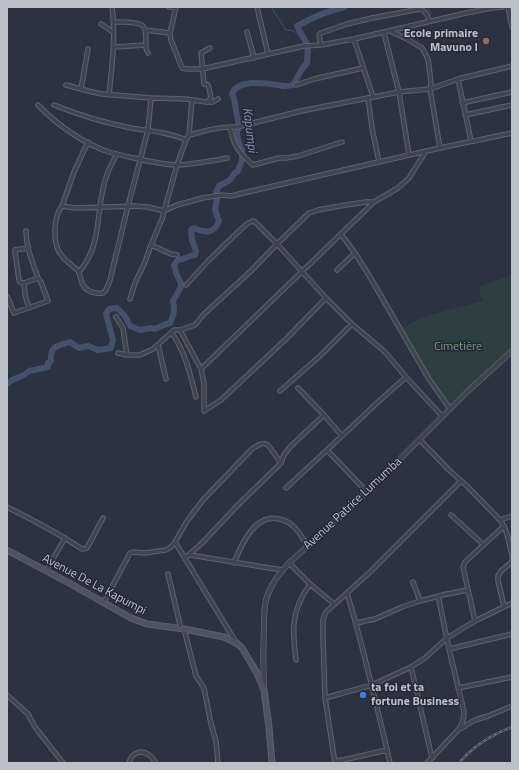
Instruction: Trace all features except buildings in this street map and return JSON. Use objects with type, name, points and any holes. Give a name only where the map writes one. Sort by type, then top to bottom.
[{"type":"main road","name":"Avenue De La Kapumpi","points":[[7,550],[46,570],[131,618],[147,624],[224,637],[238,644]]},
{"type":"main road","points":[[238,644],[249,659],[261,681],[264,690],[272,763]]},
{"type":"street","points":[[109,95],[114,47],[114,22],[112,7]]},
{"type":"street","points":[[169,7],[176,7],[170,33],[171,40],[182,68],[187,69],[202,69],[304,46],[321,45],[354,39],[429,21],[502,7]]},
{"type":"street","points":[[257,7],[268,54]]},
{"type":"street","points":[[508,7],[512,27]]},
{"type":"street","points":[[321,45],[320,33],[347,24],[383,15],[420,9],[428,15],[429,21]]},
{"type":"street","points":[[114,22],[138,23],[143,26],[145,30],[146,51],[148,53]]},
{"type":"street","points":[[101,24],[114,32]]},
{"type":"street","points":[[145,30],[170,33]]},
{"type":"street","points":[[390,31],[422,48],[428,59],[431,82],[430,89],[440,148]]},
{"type":"street","points":[[247,32],[254,58]]},
{"type":"street","points":[[384,32],[399,92],[409,155]]},
{"type":"street","points":[[354,39],[373,97]]},
{"type":"street","points":[[114,47],[146,45]]},
{"type":"street","points":[[207,102],[211,98],[210,89],[208,85],[204,84],[201,54],[210,48]]},
{"type":"street","points":[[81,89],[88,49]]},
{"type":"street","points":[[189,135],[214,129],[236,127],[399,92],[430,89],[458,79],[512,66]]},
{"type":"street","points":[[296,85],[314,79],[363,68]]},
{"type":"street","points":[[458,79],[471,141]]},
{"type":"street","points":[[66,85],[109,95],[185,99],[207,102],[213,102],[218,99]]},
{"type":"street","points":[[462,103],[512,92]]},
{"type":"street","points":[[88,142],[59,210],[56,221],[55,237],[56,247],[62,256],[79,272],[81,282],[88,291],[103,293],[106,290],[110,280],[148,130],[151,98]]},
{"type":"street","points":[[368,98],[379,162]]},
{"type":"street","points":[[130,298],[162,219],[177,165],[189,135],[192,100]]},
{"type":"street","points":[[54,104],[87,117],[132,128],[171,135],[186,140]]},
{"type":"street","points":[[38,105],[57,122],[75,135],[100,148],[117,154],[177,165],[194,164],[227,158]]},
{"type":"street","points":[[465,114],[512,105]]},
{"type":"street","points":[[230,127],[235,146],[253,165],[279,158],[298,156],[342,142]]},
{"type":"street","points":[[62,206],[75,208],[128,206],[148,207],[164,211],[177,205],[210,196],[221,194],[228,196],[234,195],[471,141],[511,133],[512,139]]},
{"type":"street","points":[[201,369],[374,202],[398,188],[409,178],[426,151]]},
{"type":"street","points":[[79,272],[87,261],[94,244],[103,187],[117,154]]},
{"type":"street","points":[[118,352],[128,355],[140,355],[153,349],[174,330],[180,330],[195,325],[204,314],[251,271],[309,213],[340,206],[374,202]]},
{"type":"street","points":[[186,285],[239,231],[248,223],[253,221],[255,222],[326,298],[352,324],[385,352],[442,416]]},
{"type":"street","points":[[7,296],[10,302],[10,307],[14,313],[48,301],[38,278],[26,242],[26,231]]},
{"type":"street","points":[[341,234],[370,277],[429,379],[450,409]]},
{"type":"street","points":[[151,245],[164,252],[177,255]]},
{"type":"street","points":[[28,248],[17,249],[14,252],[19,280],[20,282],[24,283],[38,278]]},
{"type":"street","points":[[337,270],[355,253]]},
{"type":"street","points":[[24,283],[24,295],[29,308]]},
{"type":"street","points":[[180,330],[201,369],[204,384],[204,411],[221,400],[286,339],[326,298]]},
{"type":"street","points":[[116,317],[122,328],[128,355]]},
{"type":"street","points":[[280,391],[320,356],[352,324]]},
{"type":"street","points":[[172,333],[187,362],[196,397]]},
{"type":"street","points":[[158,344],[166,379]]},
{"type":"street","name":"Avenue Patrice Lumumba","points":[[264,690],[264,612],[266,600],[278,575],[289,563],[367,492],[467,392],[512,352]]},
{"type":"street","points":[[286,488],[406,377]]},
{"type":"street","points":[[298,388],[342,436]]},
{"type":"street","points":[[185,558],[190,555],[238,505],[282,463],[284,455],[290,447],[324,415]]},
{"type":"street","points":[[420,440],[448,470],[468,487],[500,520],[504,526],[512,555]]},
{"type":"street","points":[[104,602],[130,553],[145,553],[166,550],[171,547],[187,521],[203,500],[252,449],[258,445],[266,443],[282,463]]},
{"type":"street","points":[[327,450],[367,492]]},
{"type":"street","points":[[387,750],[335,762],[325,698],[323,619],[326,612],[334,604],[370,572],[461,481]]},
{"type":"street","points":[[7,507],[38,522],[82,549],[87,548],[103,518]]},
{"type":"street","points":[[451,515],[484,545]]},
{"type":"street","points":[[500,520],[512,516]]},
{"type":"street","points":[[234,563],[244,540],[257,524],[270,518],[277,518],[294,526],[308,546]]},
{"type":"street","points":[[476,621],[463,567],[465,562],[504,526]]},
{"type":"street","points":[[46,570],[65,538]]},
{"type":"street","points":[[175,542],[238,644]]},
{"type":"street","points":[[190,555],[282,570]]},
{"type":"street","points":[[504,606],[498,576],[501,571],[512,562]]},
{"type":"street","points":[[289,563],[310,584],[334,604]]},
{"type":"street","points":[[168,574],[196,676],[204,688],[216,741],[218,763]]},
{"type":"street","points":[[413,582],[420,601]]},
{"type":"street","points":[[296,660],[293,629],[295,613],[299,602],[310,584]]},
{"type":"street","points":[[356,623],[375,619],[420,601],[468,590]]},
{"type":"street","points":[[347,593],[372,685],[390,763]]},
{"type":"street","points":[[427,763],[459,729],[463,724],[464,719],[464,712],[449,649],[439,596]]},
{"type":"street","points":[[325,698],[372,685],[411,667],[425,658],[447,638],[476,621],[512,603]]},
{"type":"street","points":[[449,649],[512,634]]},
{"type":"street","points":[[411,667],[432,758]]},
{"type":"street","points":[[458,688],[512,677]]},
{"type":"street","points":[[7,694],[28,714],[35,727],[63,763]]},
{"type":"street","points":[[459,729],[475,720],[512,706]]},
{"type":"street","points":[[129,763],[133,754],[144,752],[156,763]]},
{"type":"green space","name":"Cimetière","points":[[512,275],[512,350],[448,406],[401,328],[426,316],[483,301],[478,287]]},
{"type":"waterway","points":[[271,7],[286,30],[294,31],[306,42]]},
{"type":"waterway","name":"Kapumpi","points":[[7,384],[29,371],[48,367],[48,363],[51,361],[52,352],[55,347],[70,342],[79,348],[88,346],[98,350],[111,348],[113,340],[106,314],[109,309],[117,308],[125,316],[130,326],[140,330],[151,328],[154,329],[170,323],[174,312],[173,301],[181,287],[181,283],[174,265],[178,260],[195,255],[196,251],[192,240],[191,230],[194,228],[202,231],[209,231],[217,225],[219,221],[215,210],[217,199],[216,192],[219,186],[230,180],[238,171],[242,160],[242,150],[237,134],[239,126],[232,94],[235,89],[247,83],[263,83],[284,86],[293,85],[307,63],[308,46],[297,26],[318,15],[344,7]]},
{"type":"waterway","points":[[428,7],[431,14]]},
{"type":"railway","points":[[459,763],[470,751],[483,742],[512,727]]},
{"type":"place","name":"Ecole primaire Mavuno I","points":[[486,41]]},
{"type":"place","name":"ta foi et ta fortune Business","points":[[363,695]]}]
